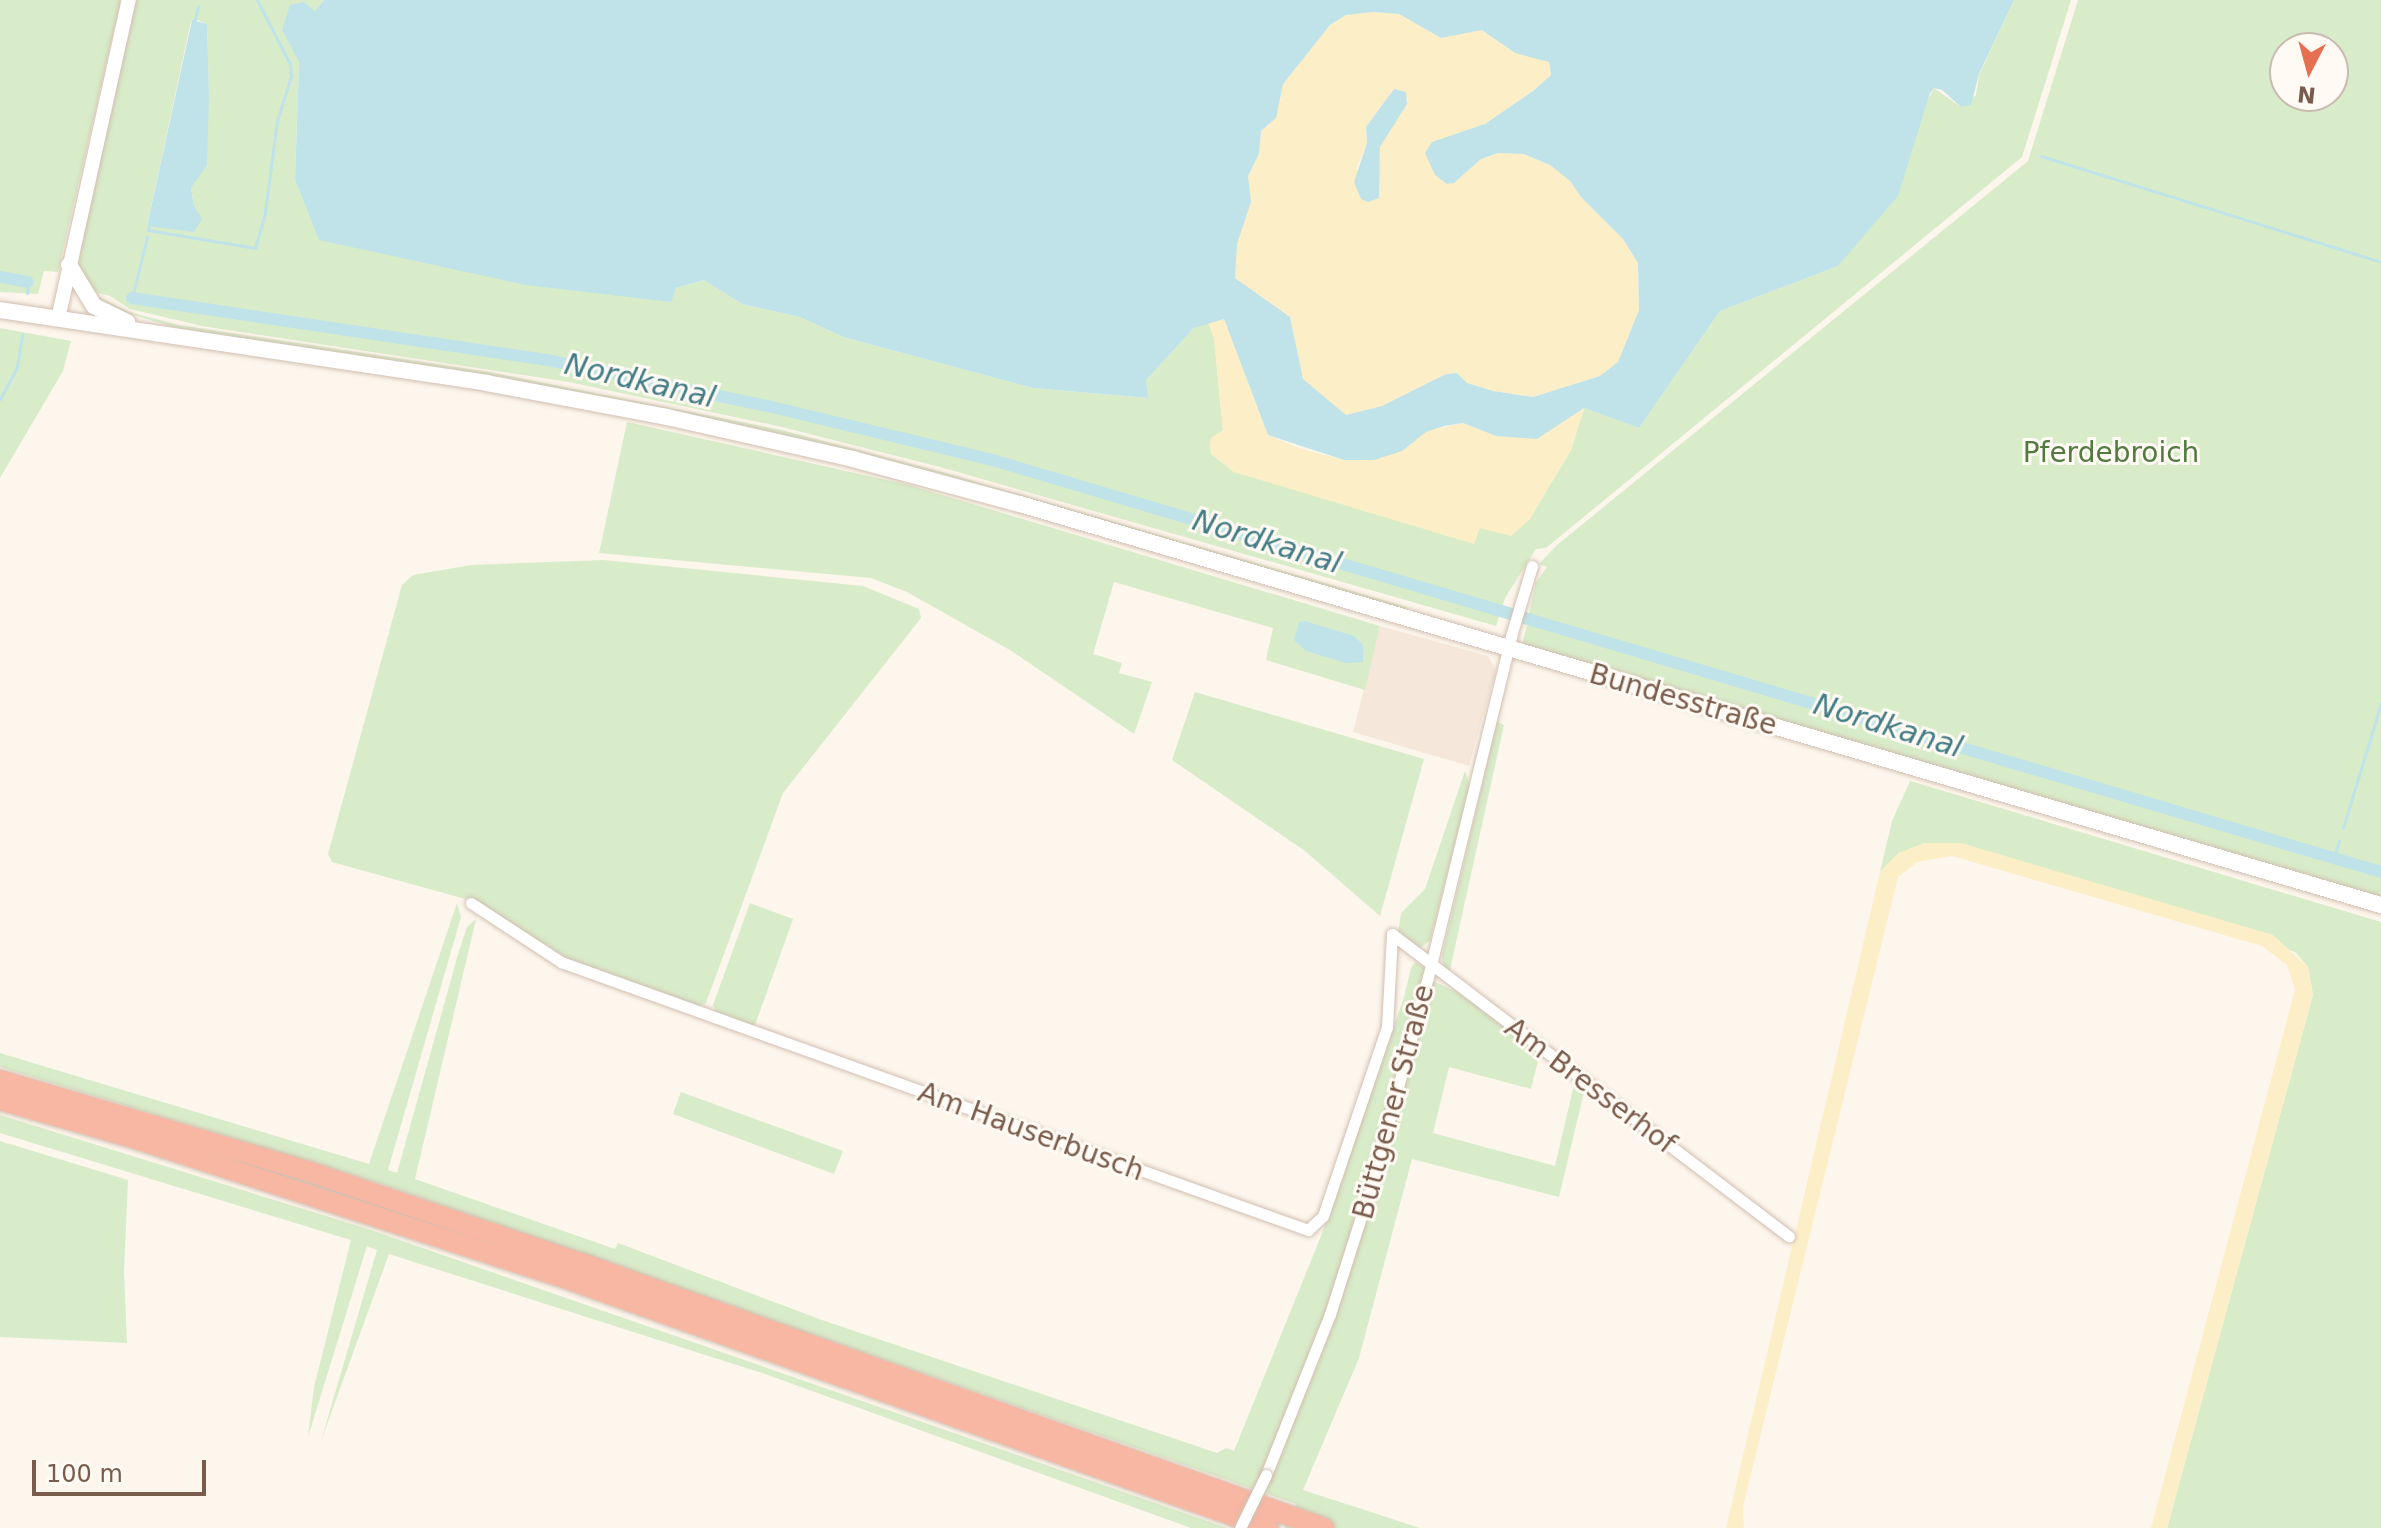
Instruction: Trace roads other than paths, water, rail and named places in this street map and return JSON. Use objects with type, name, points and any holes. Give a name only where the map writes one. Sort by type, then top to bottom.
[{"type":"highway","points":[[0,1080],[310,1172],[581,1263],[1324,1528]]},
{"type":"highway","points":[[0,1100],[166,1148],[573,1281],[1268,1528]]},
{"type":"main road","points":[[69,265],[94,306],[151,332]]},
{"type":"main road","name":"Bundesstraße","points":[[0,310],[487,383],[778,441],[978,492],[2381,905]]},
{"type":"street","points":[[58,319],[129,0]]},
{"type":"street","name":"Büttgener Straße","points":[[1240,1528],[1304,1384],[1355,1242],[1431,965],[1508,647],[1532,566]]},
{"type":"street","name":"Am Hauserbusch","points":[[471,903],[561,962],[1308,1230],[1323,1216],[1387,1027],[1392,934]]},
{"type":"street","name":"Am Bresserhof","points":[[1392,934],[1789,1236]]},
{"type":"water","points":[[324,0],[2014,0],[1979,74],[1971,105],[1961,107],[1942,90],[1934,88],[1898,196],[1838,266],[1720,311],[1639,428],[1584,408],[1537,439],[1496,436],[1463,423],[1426,432],[1402,451],[1374,460],[1344,460],[1268,435],[1224,319],[1194,328],[1146,380],[1148,398],[1033,388],[843,337],[800,317],[742,304],[704,280],[676,288],[671,302],[526,285],[319,240],[295,179],[299,62],[282,30],[290,5],[304,2],[315,11]],"holes":[[[1373,12],[1399,14],[1441,38],[1482,30],[1515,53],[1549,62],[1551,75],[1533,91],[1485,124],[1432,142],[1425,153],[1435,175],[1447,184],[1454,183],[1481,159],[1498,153],[1524,154],[1550,165],[1570,181],[1581,197],[1623,239],[1638,263],[1639,310],[1618,362],[1600,376],[1533,397],[1493,391],[1467,383],[1457,373],[1446,374],[1382,406],[1346,415],[1303,379],[1290,317],[1235,278],[1237,244],[1251,202],[1248,176],[1259,154],[1261,131],[1276,118],[1283,84],[1330,25],[1346,15]]]},
{"type":"water","points":[[192,20],[207,24],[209,94],[207,165],[191,188],[194,206],[202,219],[194,232],[147,226]]},
{"type":"water","points":[[1394,89],[1406,92],[1407,104],[1380,147],[1379,198],[1368,202],[1361,199],[1354,182],[1367,143],[1366,127]]},
{"type":"water","points":[[1305,621],[1354,636],[1363,645],[1363,662],[1345,663],[1306,651],[1294,640],[1299,622]]},
{"type":"waterway","points":[[149,227],[148,230],[255,248],[265,212],[277,121],[291,76],[290,64],[257,0]]},
{"type":"waterway","points":[[195,20],[198,6]]},
{"type":"waterway","points":[[2041,156],[2381,262]]},
{"type":"waterway","points":[[132,298],[147,237]]},
{"type":"waterway","name":"Nordkanal","points":[[0,277],[28,282]]},
{"type":"waterway","points":[[27,293],[28,282]]},
{"type":"waterway","name":"Nordkanal","points":[[132,298],[552,361],[772,407],[989,459],[2381,872]]},
{"type":"waterway","points":[[0,399],[17,367],[22,334]]},
{"type":"waterway","points":[[2343,828],[2381,703]]},
{"type":"waterway","points":[[2334,858],[2339,841]]},
{"type":"park label","name":"Pferdebroich","points":[[2111,453]]}]
